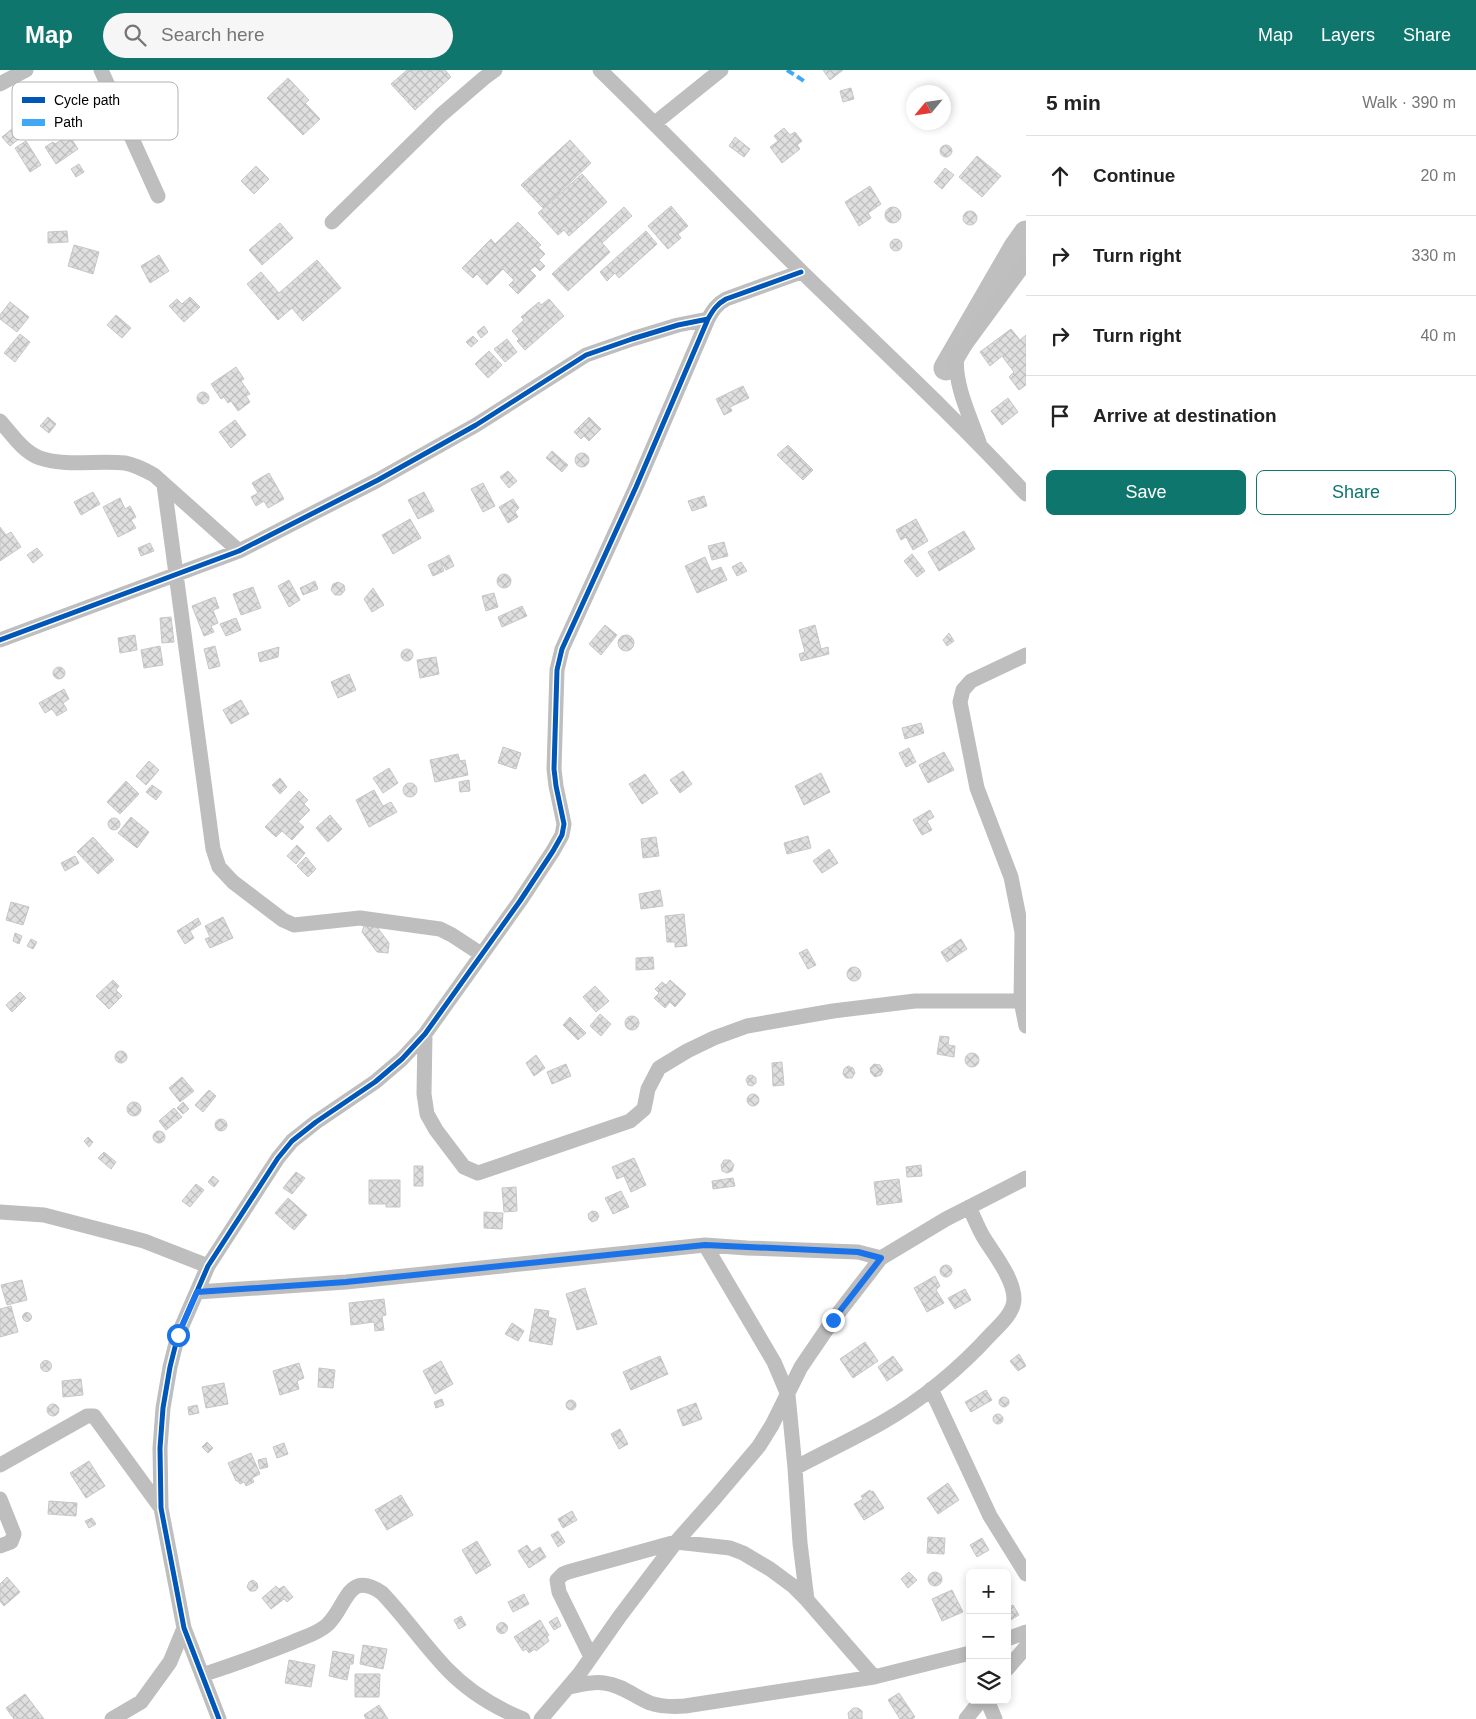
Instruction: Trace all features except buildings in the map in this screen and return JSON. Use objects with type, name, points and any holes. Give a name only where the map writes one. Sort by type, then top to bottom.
[{"type":"street","points":[[0,84],[26,70]]},
{"type":"street","points":[[101,70],[106,82]]},
{"type":"street","points":[[332,222],[442,115],[495,70]]},
{"type":"street","points":[[600,70],[801,272],[981,445],[1026,494]]},
{"type":"street","points":[[655,124],[721,70]]},
{"type":"street","points":[[133,140],[158,196]]},
{"type":"street","points":[[981,445],[960,386],[956,366],[957,356],[1026,262]]},
{"type":"street","points":[[219,1719],[184,1628],[161,1508],[160,1448],[163,1408],[178,1335],[208,1266],[278,1158],[292,1141],[316,1122],[375,1082],[402,1059],[425,1034],[520,901],[562,835],[564,824],[554,769],[557,670],[562,649],[636,487],[708,319],[718,303],[801,272]]},
{"type":"street","points":[[0,640],[239,551],[378,480],[476,425],[586,356],[678,325],[708,319]]},
{"type":"street","points":[[0,420],[25,449],[39,458],[64,463],[126,464],[141,467],[154,475],[239,551]]},
{"type":"street","points":[[164,485],[213,849],[219,867],[233,882],[283,920],[294,926],[360,918],[440,929],[481,954]]},
{"type":"street","points":[[1026,655],[971,681],[963,690],[960,702],[977,788],[1011,877],[1022,932],[1021,1001],[1026,1026]]},
{"type":"street","points":[[425,1034],[424,1094],[427,1114],[436,1130],[464,1167],[478,1173],[630,1121],[644,1109],[648,1089],[659,1068],[687,1050],[747,1026],[833,1010],[915,1001],[1021,1001]]},
{"type":"street","points":[[541,1719],[569,1687],[676,1542],[759,1446],[788,1396],[801,1367],[833,1320],[881,1258],[921,1233],[1026,1178]]},
{"type":"street","points":[[795,1468],[884,1421],[931,1389],[972,1355],[1012,1309],[1014,1299],[1012,1287],[969,1207]]},
{"type":"street","points":[[0,1212],[44,1215],[144,1240],[208,1266]]},
{"type":"street","points":[[197,1292],[346,1282],[705,1245],[858,1252],[881,1258]]},
{"type":"street","points":[[705,1245],[774,1362],[788,1396],[800,1543],[807,1600]]},
{"type":"street","points":[[931,1389],[990,1516],[1026,1574]]},
{"type":"street","points":[[0,1465],[87,1416],[94,1416],[161,1508]]},
{"type":"street","points":[[0,1499],[14,1534],[11,1542],[0,1546]]},
{"type":"street","points":[[591,1657],[559,1592],[557,1580],[568,1572],[676,1542],[730,1548],[743,1553],[770,1569],[794,1586],[874,1677]]},
{"type":"street","points":[[202,1676],[316,1633],[333,1619],[356,1587],[363,1584],[371,1585],[382,1593],[447,1669],[471,1690],[500,1710],[523,1719]]},
{"type":"street","points":[[135,1719],[142,1702],[170,1662],[184,1628]]},
{"type":"street","points":[[1011,1638],[1026,1632]]},
{"type":"street","points":[[1011,1664],[1026,1647]]},
{"type":"street","points":[[569,1687],[604,1683],[631,1692],[649,1702],[673,1707],[874,1677],[966,1659]]},
{"type":"street","points":[[112,1719],[142,1702]]},
{"type":"street","points":[[966,1719],[978,1704]]},
{"type":"street","points":[[989,1704],[995,1719]]},
{"type":"waterway","points":[[946,368],[1026,233]]},
{"type":"marked path","points":[[787,70],[807,83]]},
{"type":"cycle path","points":[[219,1719],[184,1628],[161,1508],[160,1448],[163,1408],[178,1335],[208,1266],[278,1158],[292,1141],[316,1122],[375,1082],[402,1059],[425,1034],[520,901],[553,851],[562,835],[564,824],[554,769],[557,670],[562,649],[636,487],[708,319],[718,305],[726,299],[801,272]]},
{"type":"cycle path","points":[[0,640],[239,551],[378,480],[476,425],[586,355],[678,325],[708,319]]},
{"type":"route","points":[[178,1335],[197,1292],[346,1282],[705,1245],[831,1250],[858,1252],[881,1258],[833,1320]]}]
